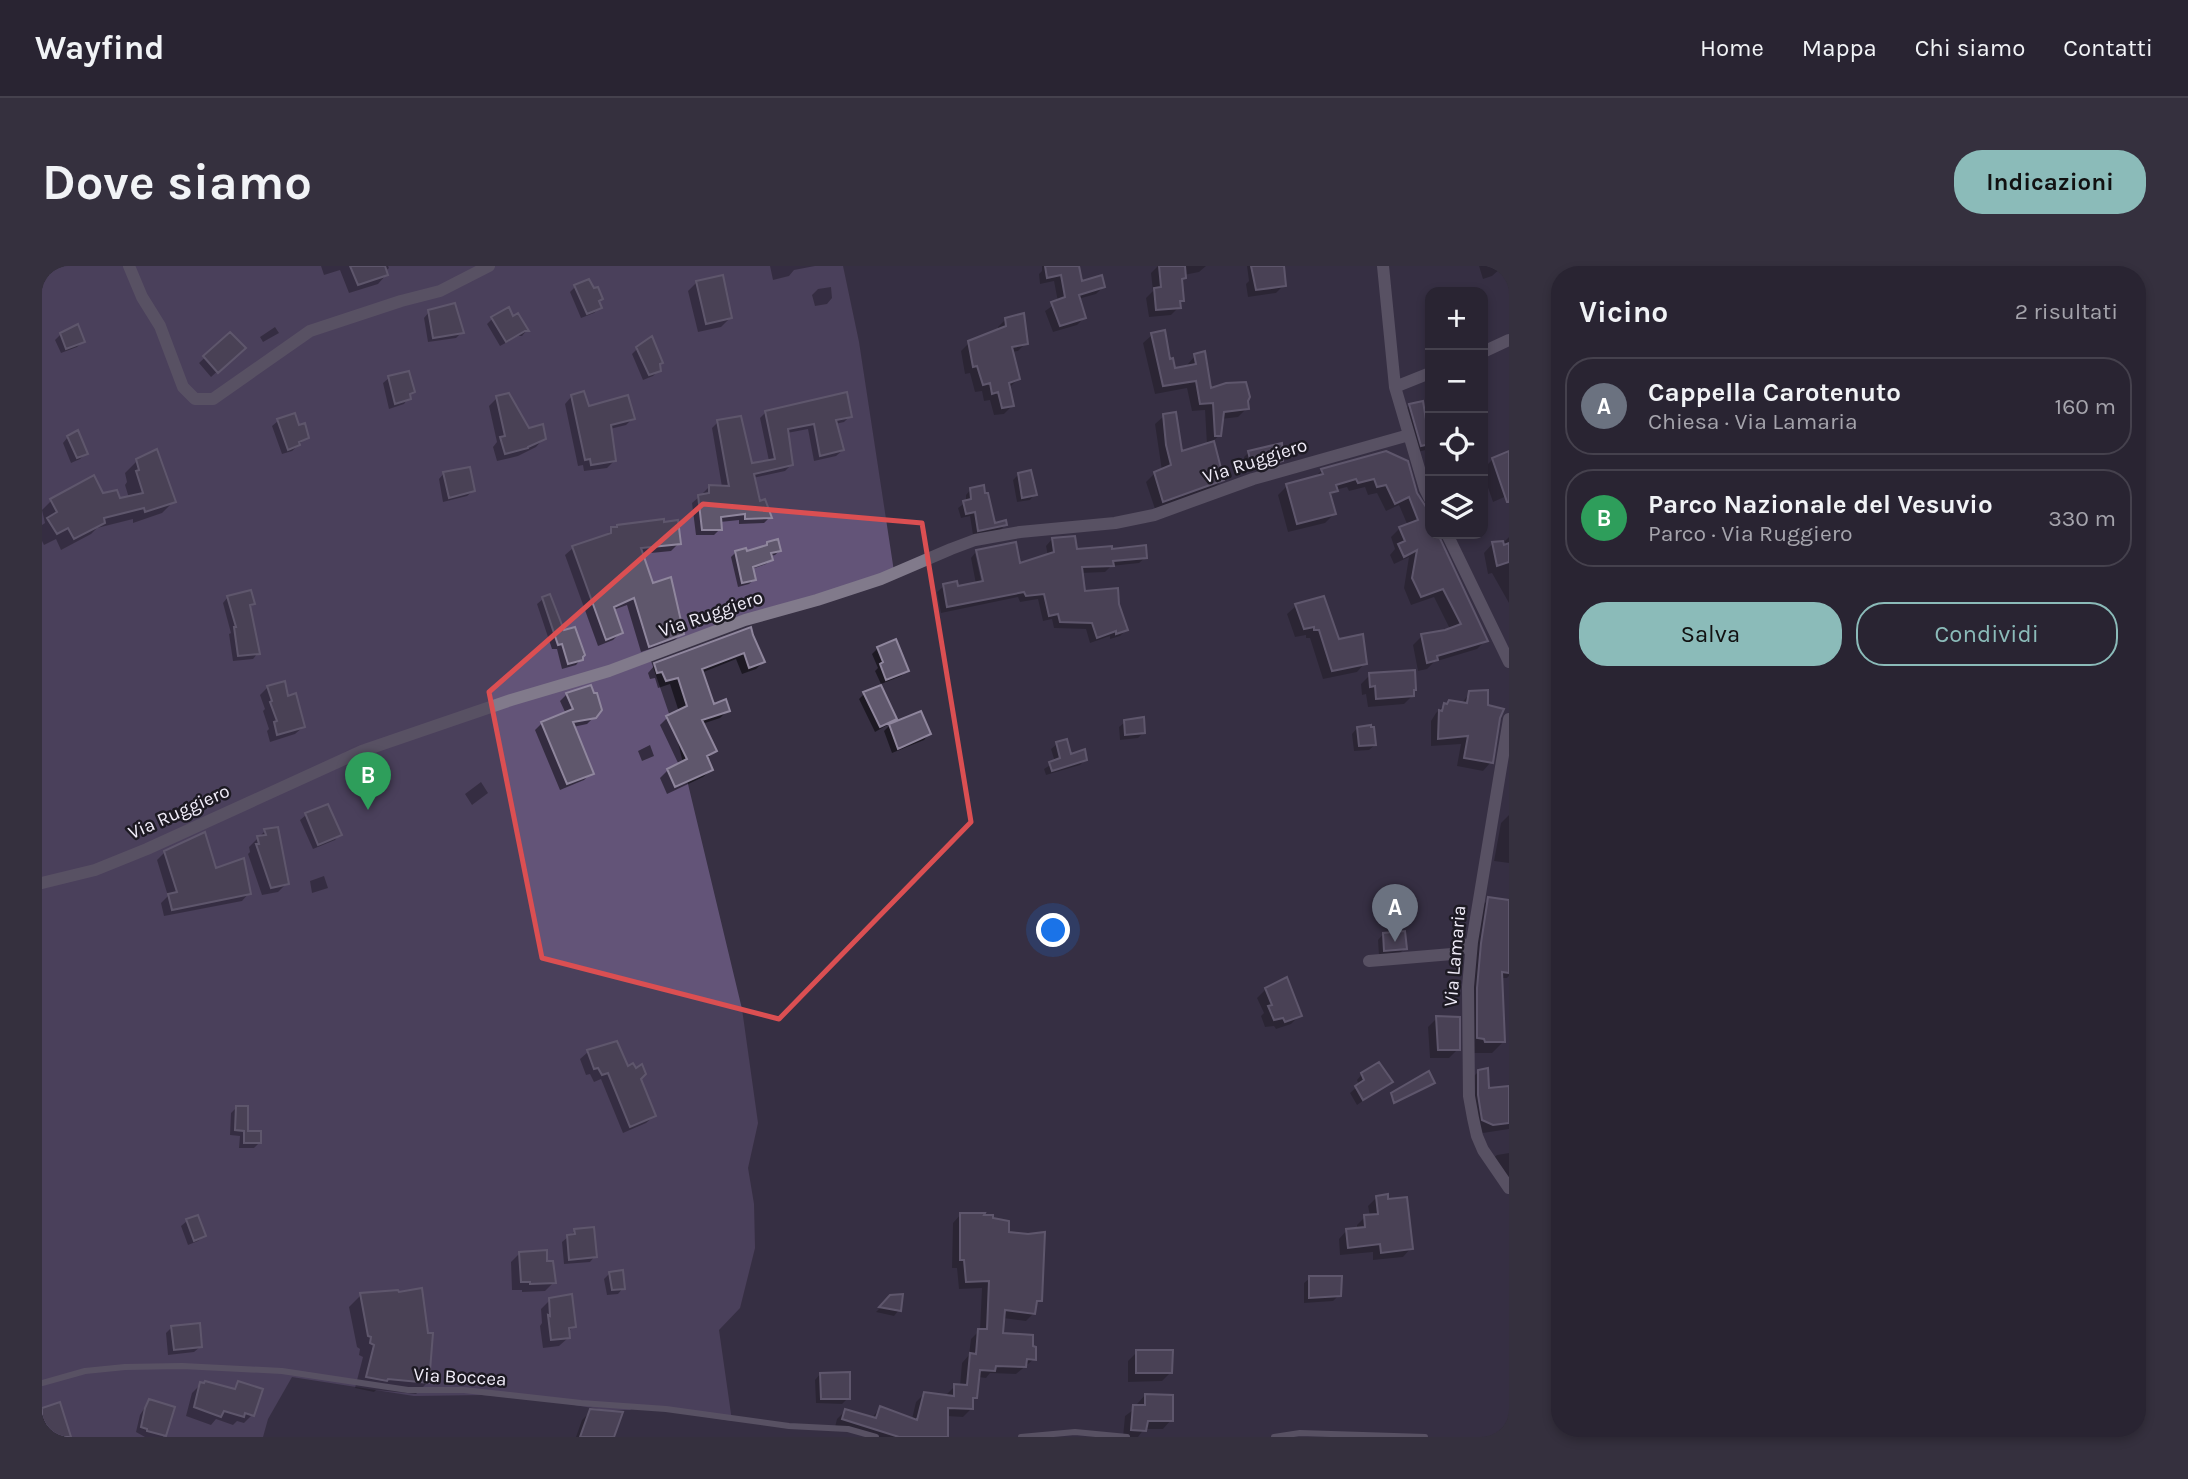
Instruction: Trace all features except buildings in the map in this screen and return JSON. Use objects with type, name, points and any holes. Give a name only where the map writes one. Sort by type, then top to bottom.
[{"type":"street","points":[[130,266],[142,296],[160,326],[183,387],[195,399],[213,399],[310,331],[440,291],[489,266]]},
{"type":"street","points":[[1383,266],[1395,387],[1425,484]]},
{"type":"street","points":[[1487,350],[1509,340]]},
{"type":"street","points":[[1395,387],[1425,375]]},
{"type":"street","name":"Via Ruggiero","points":[[42,883],[95,870],[362,751],[511,699],[609,671],[745,620],[881,579],[975,540],[1020,532],[1115,523],[1154,515],[1253,479],[1409,435]]},
{"type":"street","points":[[1449,539],[1509,662]]},
{"type":"street","name":"Via Lamaria","points":[[1509,719],[1472,942],[1468,987],[1469,1096],[1476,1136],[1509,1188]]},
{"type":"street","points":[[1370,961],[1452,954],[1472,942]]},
{"type":"lane","name":"Via Boccea","points":[[42,1383],[85,1371],[125,1367],[182,1366],[282,1371],[408,1390],[464,1390],[666,1409],[789,1426],[848,1429],[876,1437]]},
{"type":"lane","points":[[1021,1437],[1075,1432],[1127,1437]]},
{"type":"lane","points":[[1274,1437],[1300,1433],[1425,1437]]},
{"type":"highlighted area","points":[[703,504],[922,523],[971,822],[779,1019],[542,958],[489,692]]},
{"type":"shaded area","points":[[42,266],[843,266],[859,342],[895,578],[751,620],[650,658],[676,734],[742,1009],[758,1123],[748,1168],[754,1204],[755,1248],[740,1308],[719,1330],[732,1421],[636,1406],[630,1410],[605,1410],[544,1400],[482,1395],[414,1396],[292,1377],[268,1419],[263,1437],[42,1437]]},
{"type":"place","name":"Parco Nazionale del Vesuvio","points":[[368,810]]},
{"type":"place","name":"Cappella Carotenuto","points":[[1395,942]]}]
